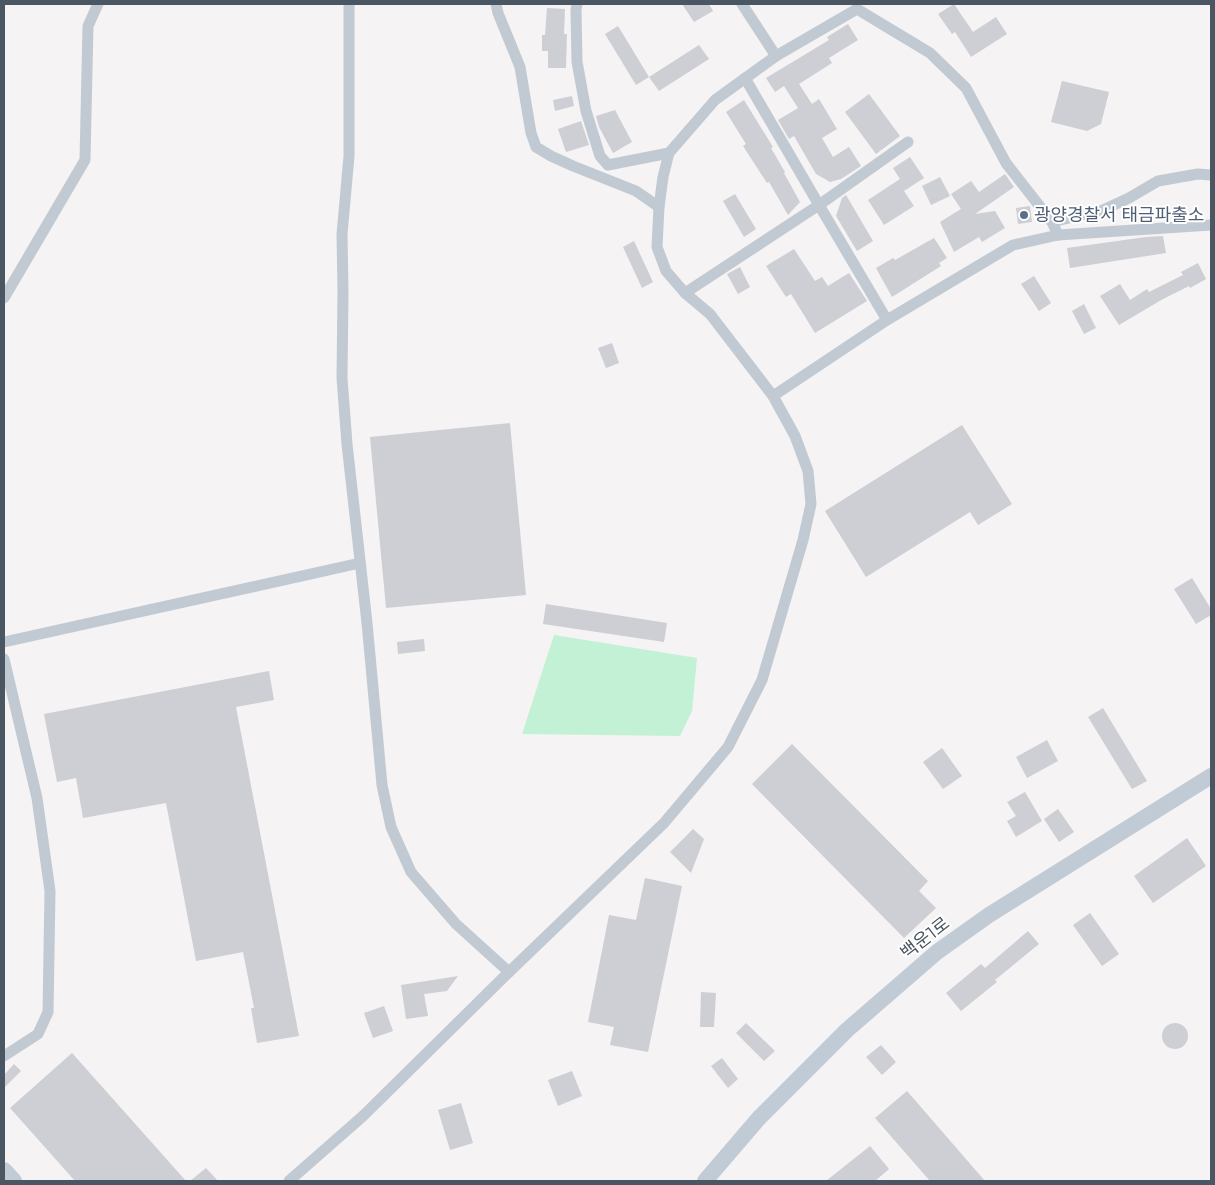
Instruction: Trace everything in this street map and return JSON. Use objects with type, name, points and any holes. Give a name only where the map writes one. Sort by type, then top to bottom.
[{"type":"main road","name":"백운1로","points":[[705,1181],[759,1118],[847,1030],[937,952],[989,915],[1211,776]]},
{"type":"main road","points":[[4,1170],[14,1181]]},
{"type":"street","points":[[4,298],[85,160],[88,26],[98,4]]},
{"type":"street","points":[[348,4],[349,156],[342,234],[342,378],[382,785],[391,827],[411,872],[456,924],[509,972]]},
{"type":"street","points":[[496,4],[520,67],[531,133],[536,147],[573,166],[636,191],[659,207]]},
{"type":"street","points":[[577,4],[577,62],[586,112],[600,156],[608,165],[669,153]]},
{"type":"street","points":[[742,4],[776,56]]},
{"type":"street","points":[[289,1181],[363,1116],[664,823],[728,747],[762,680],[803,540],[811,504],[808,471],[795,436],[773,396],[710,314],[685,293],[666,271],[657,248],[659,207],[663,177],[669,153],[715,100],[776,56],[859,6],[930,53],[966,88],[1006,163],[1052,222],[1058,235]]},
{"type":"street","points":[[746,78],[818,205],[887,320]]},
{"type":"street","points":[[685,293],[818,205],[908,142]]},
{"type":"street","points":[[1052,222],[1103,210],[1129,198],[1158,181],[1198,174],[1211,175]]},
{"type":"street","points":[[773,396],[887,320],[1013,245],[1058,235],[1211,225]]},
{"type":"street","points":[[4,642],[360,562]]},
{"type":"street","points":[[4,659],[37,798],[50,891],[48,1012],[38,1034],[4,1056]]},
{"type":"green space","points":[[554,635],[697,658],[692,711],[680,736],[522,734]]},
{"type":"building","points":[[682,4],[709,4],[713,11],[694,22]]},
{"type":"building","points":[[954,4],[973,32],[996,17],[1007,34],[971,57],[955,32],[952,34],[938,14]]},
{"type":"building","points":[[547,8],[565,9],[564,34],[567,34],[566,68],[548,68],[548,51],[542,51],[542,35],[545,35]]},
{"type":"building","points":[[848,24],[858,40],[829,58],[832,63],[799,84],[812,104],[819,99],[837,129],[822,138],[833,157],[849,147],[861,166],[841,179],[830,182],[816,174],[794,136],[789,139],[778,120],[798,108],[784,86],[775,92],[766,78],[829,40],[827,37]]},
{"type":"building","points":[[618,26],[649,77],[636,85],[605,34]]},
{"type":"building","points":[[699,45],[709,59],[659,91],[649,77]]},
{"type":"building","points":[[1062,81],[1109,92],[1101,124],[1087,131],[1051,122]]},
{"type":"building","points":[[869,94],[900,136],[876,154],[845,112]]},
{"type":"building","points":[[572,96],[574,106],[555,111],[553,100]]},
{"type":"building","points":[[744,100],[773,147],[771,148],[800,202],[788,215],[769,182],[767,183],[743,146],[746,144],[726,112]]},
{"type":"building","points":[[615,110],[632,142],[613,153],[599,127],[596,116]]},
{"type":"building","points":[[581,121],[589,145],[566,152],[558,129]]},
{"type":"building","points":[[910,157],[924,178],[904,191],[914,206],[884,225],[868,200],[900,179],[893,168]]},
{"type":"building","points":[[1005,174],[1014,187],[975,214],[995,211],[1005,228],[982,242],[979,237],[954,252],[940,222],[961,209],[951,194],[971,181],[979,192]]},
{"type":"building","points":[[940,177],[950,196],[931,205],[922,186]]},
{"type":"building","points":[[735,194],[756,229],[744,237],[723,201]]},
{"type":"building","points":[[846,195],[873,241],[857,251],[836,216],[842,198]]},
{"type":"building","name":"광양경찰서 태금파출소","points":[[1030,206],[1032,222],[1018,224],[1016,208]]},
{"type":"building","points":[[1163,236],[1166,253],[1070,268],[1067,248]]},
{"type":"building","points":[[934,238],[947,258],[939,263],[941,266],[892,297],[876,268],[893,258],[895,260]]},
{"type":"building","points":[[634,241],[653,282],[642,288],[623,247]]},
{"type":"building","points":[[794,249],[815,281],[822,277],[828,286],[849,273],[867,301],[815,333],[791,294],[786,297],[766,266]]},
{"type":"building","points":[[1198,263],[1206,279],[1163,299],[1119,325],[1100,296],[1120,284],[1130,300],[1147,289],[1149,292],[1183,275],[1181,272]]},
{"type":"building","points":[[740,267],[750,287],[738,294],[727,274]]},
{"type":"building","points":[[1034,276],[1051,303],[1039,311],[1021,284]]},
{"type":"building","points":[[1084,304],[1096,328],[1084,334],[1072,311]]},
{"type":"building","points":[[612,343],[619,363],[606,368],[598,348]]},
{"type":"building","points":[[510,423],[526,595],[386,608],[370,437]]},
{"type":"building","points":[[962,425],[1012,504],[978,525],[970,512],[866,577],[825,511]]},
{"type":"building","points":[[1192,578],[1211,609],[1211,615],[1196,624],[1174,589]]},
{"type":"building","points":[[546,604],[667,623],[664,642],[543,624]]},
{"type":"building","points":[[424,639],[425,651],[398,654],[397,642]]},
{"type":"building","points":[[269,671],[274,700],[236,707],[299,1036],[257,1043],[251,1008],[254,1008],[243,952],[196,961],[166,803],[83,818],[76,778],[57,782],[44,714]]},
{"type":"building","points":[[1103,708],[1147,781],[1132,789],[1088,717]]},
{"type":"building","points":[[1047,740],[1058,761],[1027,778],[1016,757]]},
{"type":"building","points":[[792,744],[928,881],[919,891],[936,908],[904,938],[752,784]]},
{"type":"building","points":[[942,748],[962,776],[943,789],[923,762]]},
{"type":"building","points":[[1025,792],[1042,821],[1016,837],[1007,821],[1016,816],[1007,802]]},
{"type":"building","points":[[1058,809],[1074,832],[1059,842],[1044,819]]},
{"type":"building","points":[[693,829],[704,839],[691,873],[670,852]]},
{"type":"building","points":[[1187,838],[1206,866],[1153,903],[1134,876]]},
{"type":"building","points":[[645,878],[682,886],[648,1052],[610,1045],[614,1027],[588,1022],[609,915],[636,920]]},
{"type":"building","points":[[1090,913],[1119,954],[1102,966],[1073,925]]},
{"type":"building","points":[[1028,931],[1039,944],[961,1011],[946,993],[981,964],[985,968]]},
{"type":"building","points":[[458,976],[447,991],[424,994],[428,1016],[406,1019],[401,985]]},
{"type":"building","points":[[701,992],[716,993],[714,1027],[700,1027]]},
{"type":"building","points":[[384,1006],[393,1031],[373,1038],[364,1013]]},
{"type":"building","points":[[746,1023],[775,1051],[764,1061],[736,1033]]},
{"type":"building","points":[[1175,1023],[1184,1027],[1188,1036],[1184,1045],[1175,1049],[1166,1045],[1162,1036],[1166,1027]]},
{"type":"building","points":[[881,1045],[896,1062],[882,1075],[866,1057]]},
{"type":"building","points":[[72,1053],[186,1181],[75,1181],[10,1108]]},
{"type":"building","points":[[722,1058],[738,1079],[728,1088],[711,1066]]},
{"type":"building","points":[[14,1064],[21,1071],[4,1088],[4,1075]]},
{"type":"building","points":[[572,1071],[582,1096],[558,1106],[548,1080]]},
{"type":"building","points":[[907,1091],[985,1181],[930,1181],[875,1118]]},
{"type":"building","points":[[461,1103],[473,1143],[450,1150],[438,1110]]},
{"type":"building","points":[[870,1146],[889,1169],[875,1181],[826,1181]]},
{"type":"building","points":[[206,1168],[218,1181],[190,1181]]},
{"type":"place","name":"광양경찰서 태금파출소","points":[[1024,215]]}]
